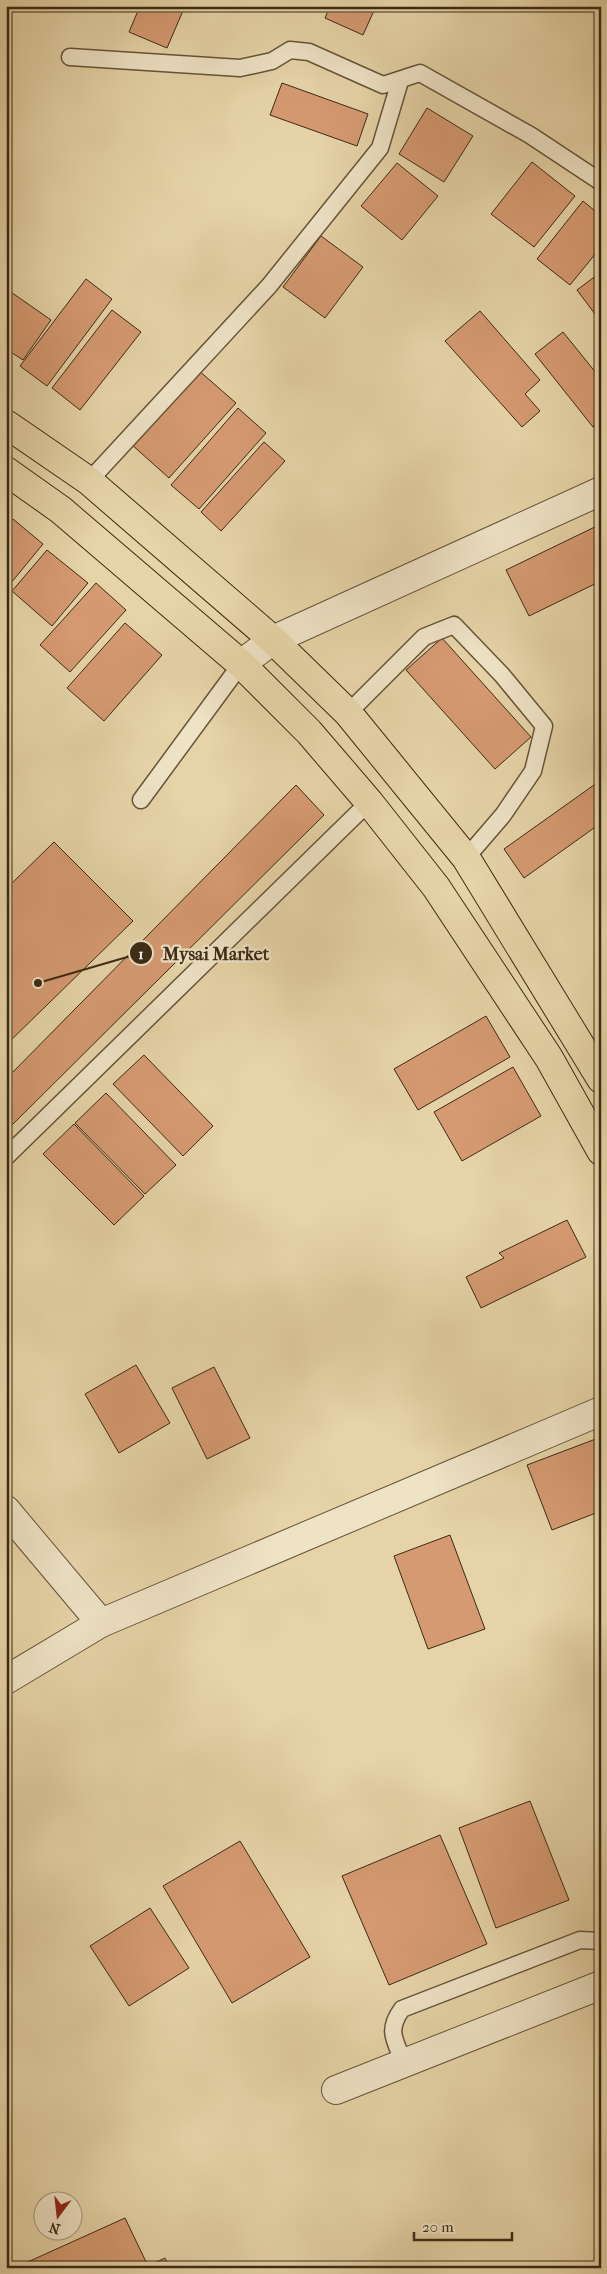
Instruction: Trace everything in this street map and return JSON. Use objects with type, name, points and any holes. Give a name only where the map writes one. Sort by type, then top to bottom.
[{"type":"highway","points":[[6,424],[89,481],[273,640],[348,713],[466,858],[601,1079]]},
{"type":"highway","points":[[6,471],[61,510],[241,664],[309,732],[370,802],[442,895],[549,1058],[601,1151]]},
{"type":"street","points":[[241,664],[273,640],[601,492]]},
{"type":"street","points":[[6,1680],[101,1623],[601,1411]]},
{"type":"street","points":[[6,1510],[101,1623]]},
{"type":"street","points":[[336,2090],[601,1984]]},
{"type":"lane","points":[[70,57],[240,68],[272,61],[290,50],[309,52],[384,85],[420,73],[530,135],[601,182]]},
{"type":"lane","points":[[89,481],[269,286],[380,148],[400,81]]},
{"type":"lane","points":[[348,713],[424,637],[454,625],[502,675],[538,718],[544,726],[533,771],[503,815],[466,858]]},
{"type":"lane","points":[[141,800],[241,664]]},
{"type":"lane","points":[[6,1157],[370,802]]},
{"type":"lane","points":[[404,2063],[392,2033],[393,2021],[402,2009],[580,1940],[601,1941]]},
{"type":"building","points":[[140,6],[185,6],[167,48],[129,32]]},
{"type":"building","points":[[330,6],[376,6],[363,35],[325,18]]},
{"type":"building","points":[[282,83],[368,114],[357,146],[270,115]]},
{"type":"building","points":[[427,108],[473,136],[444,182],[399,154]]},
{"type":"building","points":[[532,162],[575,196],[534,247],[491,214]]},
{"type":"building","points":[[397,163],[438,196],[402,240],[361,206]]},
{"type":"building","points":[[583,201],[601,216],[601,247],[570,285],[537,259]]},
{"type":"building","points":[[321,236],[363,267],[325,318],[283,287]]},
{"type":"building","points":[[601,272],[601,322],[577,290]]},
{"type":"building","points":[[86,279],[112,299],[47,386],[20,366]]},
{"type":"building","points":[[8,290],[51,320],[23,360],[6,349]]},
{"type":"building","points":[[112,310],[141,332],[80,410],[52,388]]},
{"type":"building","points":[[480,311],[540,380],[525,394],[540,411],[522,427],[445,341]]},
{"type":"building","points":[[563,332],[601,379],[601,421],[593,427],[535,354]]},
{"type":"building","points":[[197,369],[236,403],[169,478],[131,444]]},
{"type":"building","points":[[238,408],[266,433],[199,509],[171,485]]},
{"type":"building","points":[[264,442],[285,461],[221,531],[201,512]]},
{"type":"building","points":[[13,519],[43,544],[6,589],[6,527]]},
{"type":"building","points":[[601,524],[601,581],[529,616],[506,570]]},
{"type":"building","points":[[47,550],[88,583],[52,626],[12,591]]},
{"type":"building","points":[[96,583],[126,610],[70,672],[40,645]]},
{"type":"building","points":[[125,623],[162,655],[104,721],[67,688]]},
{"type":"building","points":[[442,638],[531,737],[495,769],[406,670]]},
{"type":"building","points":[[601,780],[601,823],[524,878],[504,849]]},
{"type":"building","points":[[296,785],[324,815],[6,1131],[6,1079]]},
{"type":"building","points":[[54,842],[133,921],[6,1045],[6,889]]},
{"type":"building","points":[[486,1016],[510,1057],[418,1110],[394,1069]]},
{"type":"building","points":[[144,1055],[213,1126],[183,1156],[113,1084]]},
{"type":"building","points":[[513,1067],[541,1116],[462,1161],[434,1112]]},
{"type":"building","points":[[106,1093],[176,1165],[145,1194],[75,1123]]},
{"type":"building","points":[[74,1124],[144,1196],[114,1225],[43,1154]]},
{"type":"building","points":[[567,1220],[586,1257],[481,1308],[466,1277],[504,1258],[499,1253]]},
{"type":"building","points":[[136,1365],[170,1423],[119,1453],[85,1394]]},
{"type":"building","points":[[214,1367],[250,1438],[207,1459],[172,1388]]},
{"type":"building","points":[[601,1437],[601,1511],[552,1530],[527,1465]]},
{"type":"building","points":[[450,1535],[485,1629],[428,1649],[394,1556]]},
{"type":"building","points":[[530,1801],[569,1900],[496,1928],[459,1828]]},
{"type":"building","points":[[440,1835],[487,1944],[389,1985],[342,1876]]},
{"type":"building","points":[[240,1841],[310,1957],[232,2003],[163,1886]]},
{"type":"building","points":[[150,1908],[189,1968],[129,2006],[90,1946]]},
{"type":"building","points":[[125,2218],[148,2266],[165,2258],[170,2268],[22,2268],[21,2265],[72,2242],[82,2242],[82,2237]]},
{"type":"place","name":"Mysai Market","points":[[38,983]]}]
